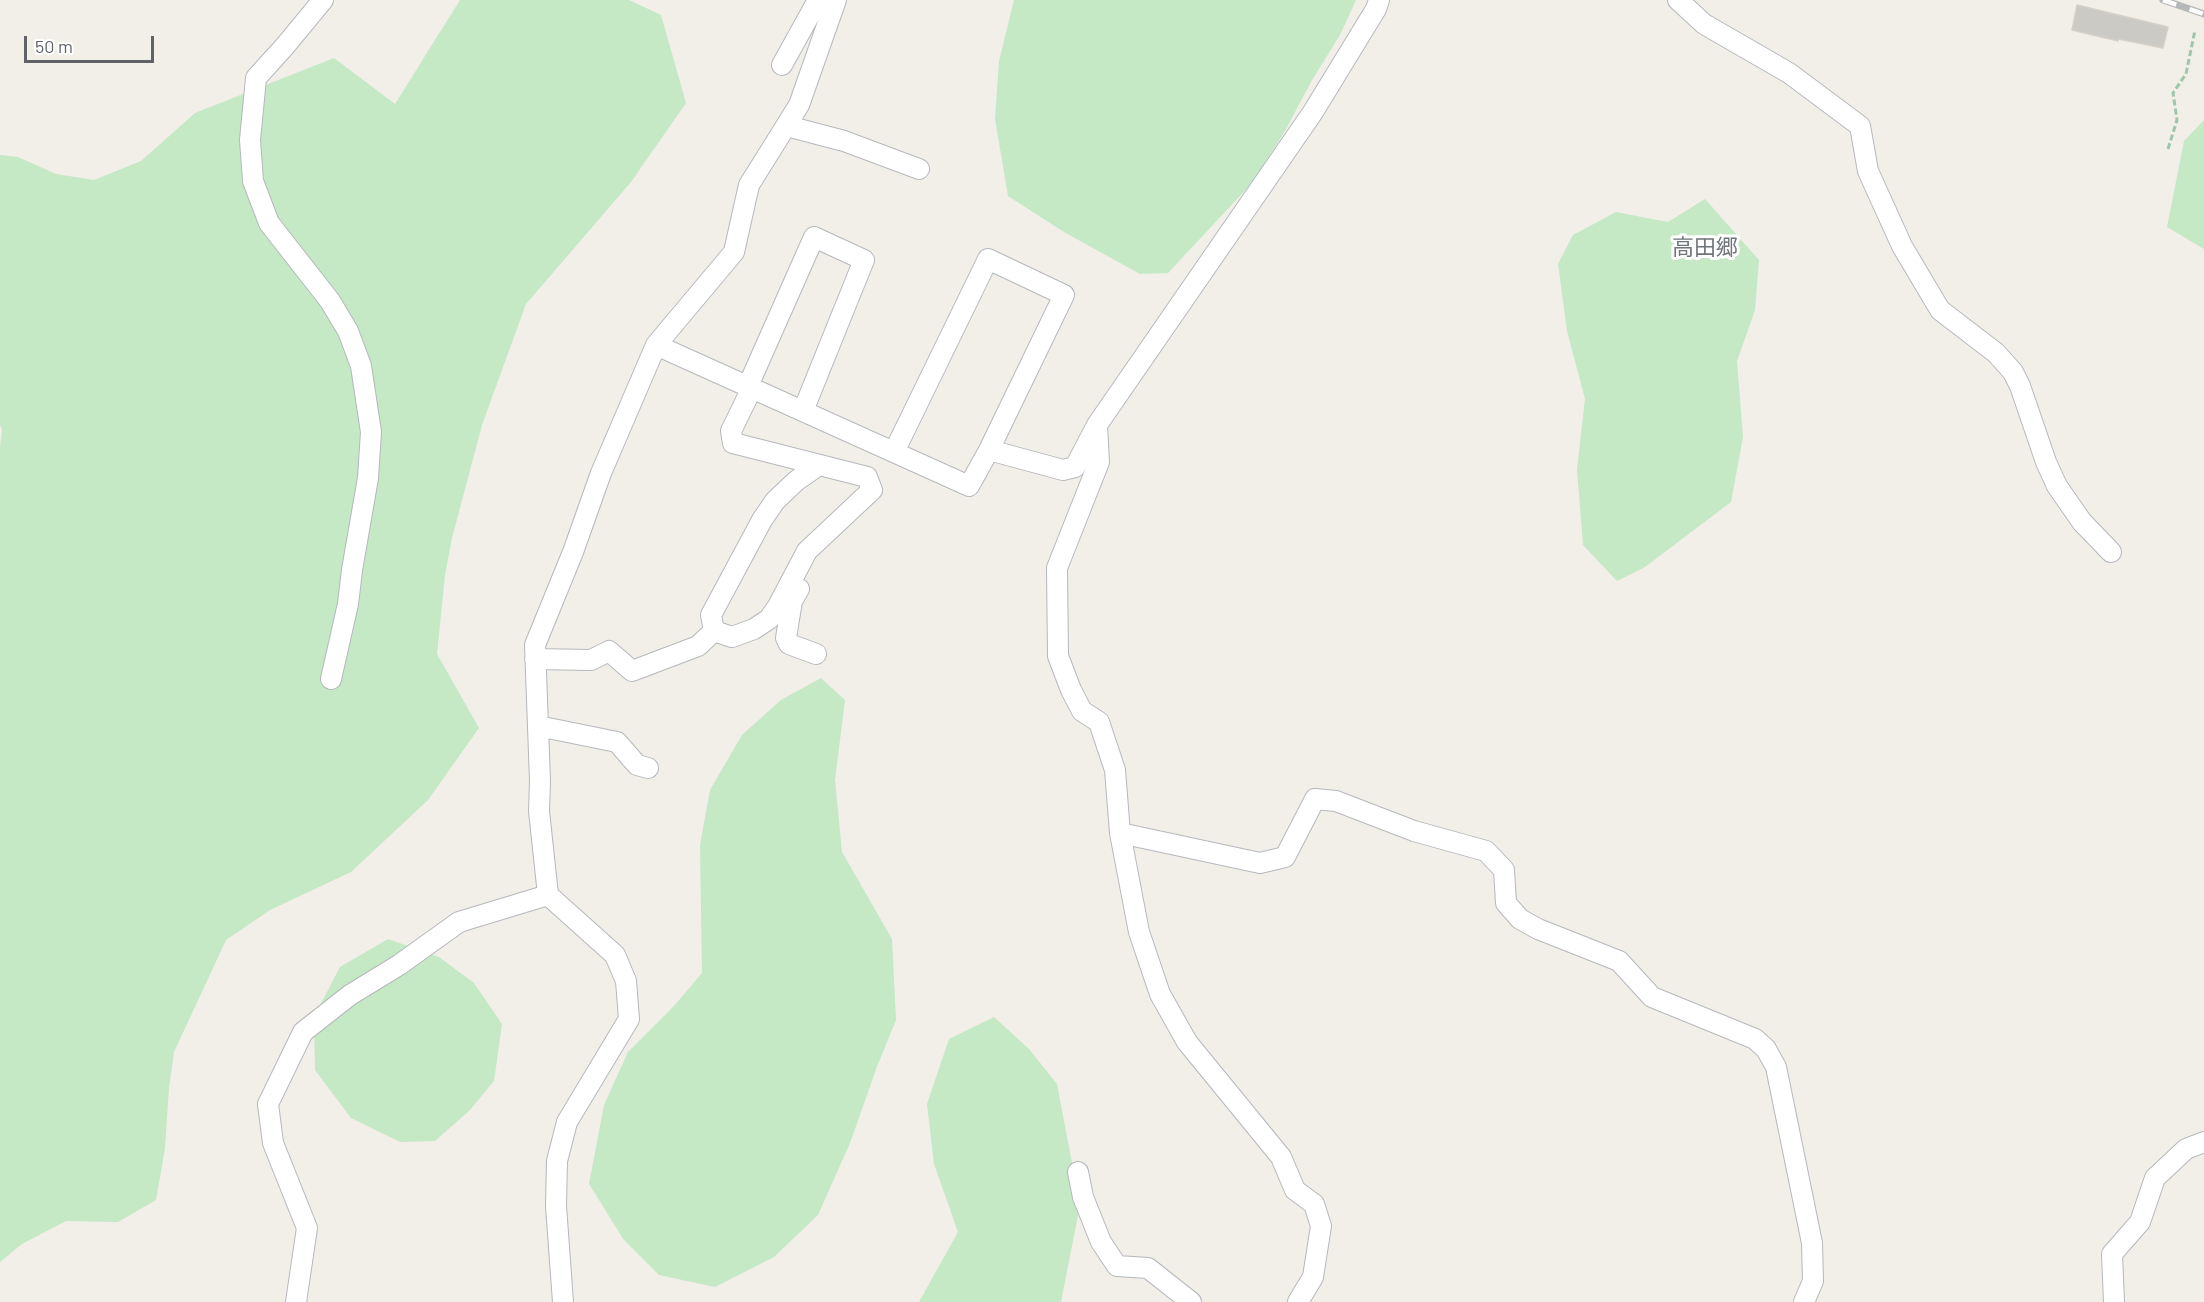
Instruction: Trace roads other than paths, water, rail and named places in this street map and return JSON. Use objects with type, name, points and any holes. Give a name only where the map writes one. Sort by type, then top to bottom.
[{"type":"street","points":[[323,0],[256,78],[250,140],[253,181],[269,223],[330,301],[348,331],[362,366],[371,432],[368,478],[348,604],[331,679]]},
{"type":"street","points":[[782,65],[818,0]]},
{"type":"street","points":[[563,1302],[556,1206],[557,1161],[567,1122],[629,1019],[626,981],[615,955],[548,894],[539,811],[535,645],[573,552],[601,473],[656,345],[735,252],[749,185],[800,105],[836,0]]},
{"type":"street","points":[[989,450],[1063,470],[1075,467],[1097,425],[1313,112],[1376,9],[1379,0]]},
{"type":"street","points":[[1678,0],[1704,24],[1789,73],[1860,126],[1868,171],[1902,246],[1940,310],[1996,353],[2013,372],[2057,486],[2082,522],[2111,552]]},
{"type":"street","points":[[787,126],[844,141],[919,169]]},
{"type":"street","points":[[714,631],[732,637],[754,629],[769,619],[807,551],[872,490],[867,477],[733,443],[731,431],[814,237],[864,260],[803,411]]},
{"type":"street","points":[[656,345],[969,486],[989,450],[1064,295],[988,259],[894,452]]},
{"type":"street","points":[[1097,425],[1099,462],[1057,568],[1058,656],[1082,711],[1099,722],[1106,740],[1115,770],[1120,833],[1139,932],[1160,994],[1186,1042],[1281,1157],[1295,1190],[1314,1204],[1321,1226],[1320,1236],[1313,1277],[1298,1302]]},
{"type":"street","points":[[714,631],[711,615],[762,520],[775,501],[796,481],[819,465]]},
{"type":"street","points":[[813,545],[813,561],[792,601],[786,638],[789,644],[816,654]]},
{"type":"street","points":[[535,659],[591,660],[609,651],[632,671],[698,646],[714,631]]},
{"type":"street","points":[[538,726],[617,742],[637,765],[648,768]]},
{"type":"street","points":[[1120,833],[1260,863],[1285,857],[1315,799],[1336,801],[1414,831],[1486,851],[1504,870],[1506,903],[1520,919],[1538,929],[1618,961],[1652,997],[1755,1039],[1766,1049],[1776,1067],[1812,1244],[1813,1281],[1804,1302]]},
{"type":"street","points":[[296,1302],[307,1228],[273,1143],[268,1104],[303,1032],[350,995],[399,965],[459,922],[548,894]]},
{"type":"street","points":[[2114,1302],[2112,1254],[2140,1222],[2156,1178],[2186,1149],[2204,1142]]},
{"type":"street","points":[[1078,1172],[1083,1197],[1101,1242],[1117,1266],[1148,1268],[1191,1302]]},
{"type":"railway","points":[[2163,0],[2204,14]]},
{"type":"district","name":"高田郷","points":[[1705,248]]}]
